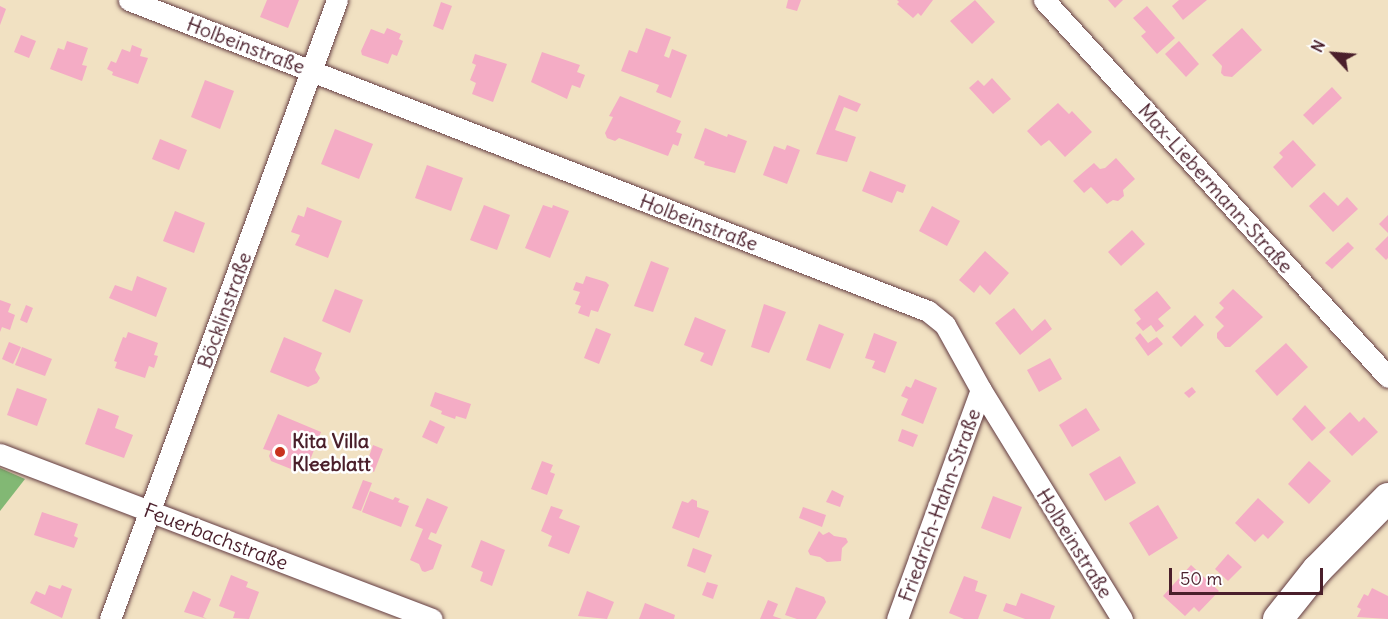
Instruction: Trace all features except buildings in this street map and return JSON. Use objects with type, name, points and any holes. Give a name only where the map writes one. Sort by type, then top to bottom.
[{"type":"street","name":"Holbeinstraße","points":[[129,0],[928,311],[945,325],[981,390],[1122,619]]},
{"type":"street","name":"Böcklinstraße","points":[[110,619],[337,0]]},
{"type":"street","name":"Max-Liebermann-Straße","points":[[1044,0],[1388,377]]},
{"type":"street","name":"Friedrich-Hahn-Straße","points":[[897,619],[981,390]]},
{"type":"street","name":"Feuerbachstraße","points":[[0,454],[431,619]]},
{"type":"street","points":[[1278,619],[1317,570],[1388,498]]},
{"type":"green space","points":[[0,468],[25,479],[0,511]]},
{"type":"place","name":"Kita Villa Kleeblatt","points":[[280,452]]}]
